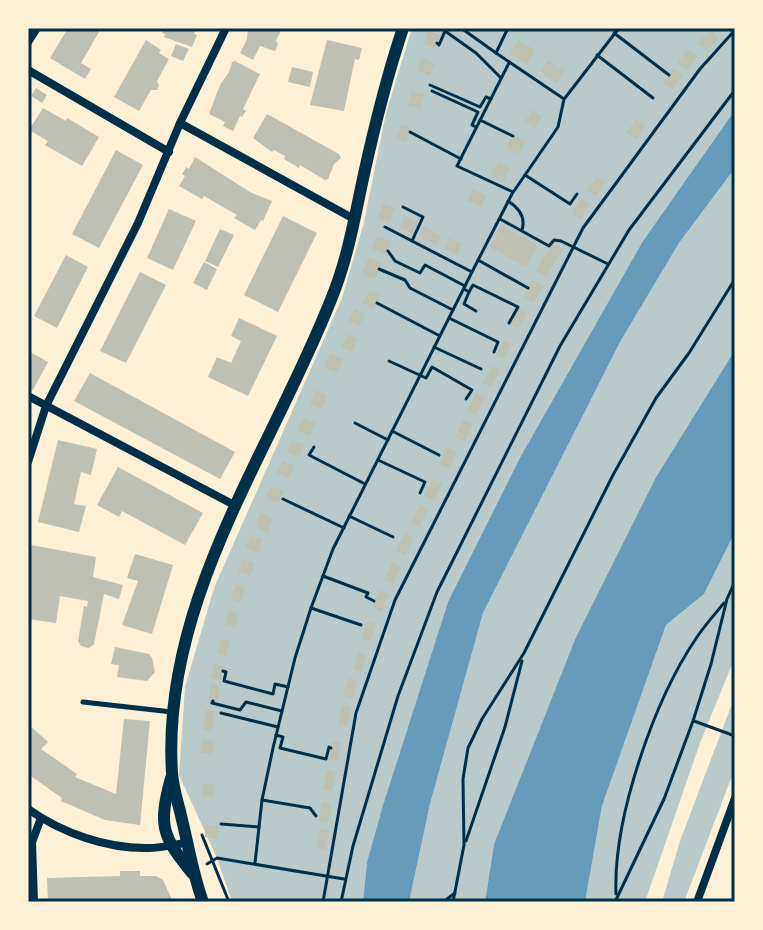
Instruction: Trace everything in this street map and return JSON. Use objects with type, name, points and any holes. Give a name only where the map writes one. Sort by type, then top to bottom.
[{"type":"street","points":[[28,42],[37,28]]},
{"type":"street","points":[[28,462],[46,406],[138,223],[180,123],[226,28]]},
{"type":"street","points":[[193,874],[169,845],[163,816],[172,775],[177,681],[192,617],[236,506],[333,294],[388,73],[403,28]]},
{"type":"street","points":[[28,70],[169,152]]},
{"type":"street","points":[[180,123],[354,219]]},
{"type":"street","points":[[28,396],[236,506]]},
{"type":"street","points":[[172,775],[193,874],[203,902]]},
{"type":"street","points":[[697,902],[732,816],[735,798]]},
{"type":"street","points":[[28,809],[66,831],[96,840],[149,848],[187,843]]},
{"type":"street","points":[[34,902],[32,842],[41,818]]},
{"type":"lane","points":[[83,702],[173,712]]},
{"type":"path","points":[[461,28],[564,99]]},
{"type":"path","points":[[496,53],[508,28]]},
{"type":"path","points":[[255,863],[262,800],[288,687],[311,608],[349,516],[508,201],[558,127],[564,99],[619,28]]},
{"type":"path","points":[[323,902],[356,713],[395,600],[583,228],[700,69],[735,30]]},
{"type":"path","points":[[437,43],[439,45],[445,31],[476,53],[501,78]]},
{"type":"path","points":[[614,33],[669,75]]},
{"type":"path","points":[[597,55],[653,98]]},
{"type":"path","points":[[509,63],[457,166],[513,192]]},
{"type":"path","points":[[430,85],[480,107],[486,97],[491,99]]},
{"type":"path","points":[[341,902],[344,879],[398,696],[437,592],[560,346],[608,264],[629,230],[735,90]]},
{"type":"path","points":[[432,91],[478,112],[472,125],[476,127]]},
{"type":"path","points":[[480,120],[513,136]]},
{"type":"path","points":[[410,132],[461,159]]},
{"type":"path","points":[[525,175],[570,204],[577,194]]},
{"type":"path","points":[[508,201],[523,218],[522,231]]},
{"type":"path","points":[[403,207],[423,217],[412,241]]},
{"type":"path","points":[[499,219],[549,246],[554,240],[608,264]]},
{"type":"path","points":[[385,227],[472,272]]},
{"type":"path","points":[[388,251],[395,261],[420,273],[425,265],[469,292]]},
{"type":"path","points":[[478,260],[528,288]]},
{"type":"path","points":[[379,269],[405,280],[410,288],[453,310]]},
{"type":"path","points":[[464,845],[463,779],[468,748],[482,719],[524,653],[613,475],[656,398],[689,353],[735,279]]},
{"type":"path","points":[[476,311],[464,304],[473,285],[518,307],[509,323]]},
{"type":"path","points":[[377,303],[440,336]]},
{"type":"path","points":[[449,318],[498,342],[494,352]]},
{"type":"path","points":[[434,347],[481,369]]},
{"type":"path","points":[[389,361],[426,378],[432,367],[472,390],[466,399]]},
{"type":"path","points":[[355,423],[388,440]]},
{"type":"path","points":[[392,431],[439,455]]},
{"type":"path","points":[[314,447],[309,455],[365,484]]},
{"type":"path","points":[[378,460],[425,482],[420,493]]},
{"type":"path","points":[[283,499],[344,528]]},
{"type":"path","points":[[349,516],[393,537]]},
{"type":"path","points":[[323,576],[368,593],[366,597],[374,601]]},
{"type":"path","points":[[616,900],[664,799],[693,721],[727,599],[735,581]]},
{"type":"path","points":[[616,900],[615,872],[628,799],[656,714],[696,637],[727,599]]},
{"type":"path","points":[[311,608],[361,625]]},
{"type":"path","points":[[453,902],[464,845],[505,727],[524,653]]},
{"type":"path","points":[[223,671],[226,672],[224,681],[273,694],[275,684],[288,687]]},
{"type":"path","points":[[213,701],[240,710],[246,702],[282,711]]},
{"type":"path","points":[[221,713],[278,727]]},
{"type":"path","points":[[693,721],[735,736]]},
{"type":"path","points":[[276,735],[283,737],[280,748],[326,759],[331,748]]},
{"type":"path","points":[[262,800],[310,808],[316,816]]},
{"type":"path","points":[[221,824],[259,827]]},
{"type":"path","points":[[229,902],[214,859],[344,879]]},
{"type":"path","points":[[443,902],[455,893]]},
{"type":"shaded area","points":[[412,28],[735,28],[735,110],[643,241],[448,602],[383,805],[367,862],[363,902],[232,902],[217,858],[179,775],[185,687],[214,588],[342,298],[364,222],[386,113]]},
{"type":"shaded area","points":[[735,168],[735,350],[656,477],[576,637],[494,844],[485,902],[409,902],[430,804],[483,613],[620,342],[679,243]]},
{"type":"shaded area","points":[[735,532],[735,657],[700,743],[645,902],[585,902],[602,806],[666,625],[704,594]]},
{"type":"shaded area","points":[[735,696],[735,768],[684,902],[662,902],[680,841]]},
{"type":"water","points":[[735,110],[735,168],[679,243],[620,342],[483,613],[430,804],[409,902],[363,902],[367,862],[383,805],[448,602],[520,458],[643,241]]},
{"type":"water","points":[[735,350],[735,532],[704,594],[666,625],[602,806],[585,902],[485,902],[494,844],[576,637],[656,477]]},
{"type":"building","points":[[68,28],[93,28],[99,32],[81,63],[91,69],[85,79],[50,58]]},
{"type":"building","points":[[165,28],[197,28],[192,47],[164,37],[162,33]]},
{"type":"building","points":[[282,28],[275,51],[260,46],[253,60],[240,53],[248,30]]},
{"type":"building","points":[[710,30],[719,38],[707,51],[698,43]]},
{"type":"building","points":[[428,31],[440,35],[436,48],[424,44]]},
{"type":"building","points":[[146,40],[169,59],[157,81],[157,90],[151,90],[139,111],[114,97]]},
{"type":"building","points":[[327,40],[362,48],[359,60],[355,59],[344,111],[310,105]]},
{"type":"building","points":[[518,40],[535,50],[527,65],[509,54]]},
{"type":"building","points":[[176,44],[189,49],[183,61],[171,56]]},
{"type":"building","points":[[687,49],[697,56],[687,70],[678,63]]},
{"type":"building","points":[[422,58],[435,64],[429,76],[417,71]]},
{"type":"building","points":[[548,60],[565,70],[557,83],[540,73]]},
{"type":"building","points":[[235,61],[260,74],[243,109],[246,111],[233,131],[223,126],[225,122],[209,114],[220,85]]},
{"type":"building","points":[[292,67],[313,72],[310,87],[288,82]]},
{"type":"building","points":[[673,69],[682,75],[673,90],[663,83]]},
{"type":"building","points":[[36,88],[47,95],[42,103],[31,96]]},
{"type":"building","points":[[412,91],[425,94],[420,109],[407,105]]},
{"type":"building","points":[[43,108],[99,137],[82,166],[45,145],[48,141],[29,130]]},
{"type":"building","points":[[532,110],[542,117],[535,128],[525,121]]},
{"type":"building","points":[[267,114],[339,154],[341,158],[334,164],[328,179],[300,165],[299,168],[284,159],[285,156],[274,150],[272,152],[253,138]]},
{"type":"building","points":[[636,119],[645,125],[636,139],[626,133]]},
{"type":"building","points":[[401,125],[411,128],[406,142],[396,139]]},
{"type":"building","points":[[514,135],[526,142],[519,154],[506,147]]},
{"type":"building","points":[[116,150],[143,165],[99,248],[72,234]]},
{"type":"building","points":[[195,157],[250,192],[272,201],[255,230],[234,218],[237,215],[179,186],[185,176],[182,174],[186,167],[189,169]]},
{"type":"building","points":[[498,162],[510,169],[503,182],[491,174]]},
{"type":"building","points":[[597,176],[605,182],[596,196],[587,190]]},
{"type":"building","points":[[473,189],[487,196],[481,207],[467,201]]},
{"type":"building","points":[[582,199],[590,204],[580,219],[572,214]]},
{"type":"building","points":[[383,204],[395,208],[390,222],[378,218]]},
{"type":"building","points":[[169,209],[196,221],[173,270],[147,258]]},
{"type":"building","points":[[283,216],[317,233],[278,312],[244,295]]},
{"type":"building","points":[[405,216],[419,223],[413,234],[399,227]]},
{"type":"building","points":[[502,225],[538,245],[526,267],[490,247]]},
{"type":"building","points":[[424,227],[441,236],[436,245],[420,236]]},
{"type":"building","points":[[220,229],[234,235],[218,267],[205,261]]},
{"type":"building","points":[[377,236],[392,242],[386,254],[372,249]]},
{"type":"building","points":[[449,238],[462,244],[457,255],[444,249]]},
{"type":"building","points":[[553,243],[563,249],[546,277],[535,271]]},
{"type":"building","points":[[66,255],[88,267],[57,328],[34,316]]},
{"type":"building","points":[[369,257],[382,263],[375,279],[362,274]]},
{"type":"building","points":[[204,262],[217,269],[207,290],[193,283]]},
{"type":"building","points":[[140,272],[166,285],[126,363],[100,351]]},
{"type":"building","points":[[532,280],[543,286],[534,303],[523,297]]},
{"type":"building","points":[[370,290],[380,295],[373,309],[363,303]]},
{"type":"building","points":[[355,309],[365,314],[359,326],[348,321]]},
{"type":"building","points":[[518,309],[527,313],[519,329],[510,325]]},
{"type":"building","points":[[239,318],[277,336],[248,396],[208,377],[217,357],[231,363],[241,341],[231,336]]},
{"type":"building","points":[[348,334],[358,339],[352,352],[341,346]]},
{"type":"building","points":[[504,340],[511,344],[504,359],[496,355]]},
{"type":"building","points":[[28,351],[48,362],[33,390],[28,387]]},
{"type":"building","points":[[330,353],[343,359],[337,373],[324,367]]},
{"type":"building","points":[[492,366],[500,370],[491,387],[483,383]]},
{"type":"building","points":[[90,373],[235,452],[220,479],[74,401]]},
{"type":"building","points":[[315,390],[327,395],[322,409],[310,404]]},
{"type":"building","points":[[476,393],[485,397],[476,415],[467,411]]},
{"type":"building","points":[[303,418],[315,423],[310,436],[298,431]]},
{"type":"building","points":[[463,420],[473,424],[464,442],[455,437]]},
{"type":"building","points":[[58,440],[97,449],[91,475],[81,472],[74,504],[86,506],[79,532],[38,522]]},
{"type":"building","points":[[292,440],[304,445],[299,458],[287,452]]},
{"type":"building","points":[[447,447],[457,452],[449,469],[439,464]]},
{"type":"building","points":[[283,461],[294,466],[289,478],[277,473]]},
{"type":"building","points":[[118,467],[203,513],[185,545],[122,511],[119,517],[97,505]]},
{"type":"building","points":[[432,479],[442,483],[434,501],[424,496]]},
{"type":"building","points":[[271,486],[284,491],[279,503],[266,498]]},
{"type":"building","points":[[420,505],[428,509],[419,526],[411,523]]},
{"type":"building","points":[[261,513],[273,518],[268,532],[255,527]]},
{"type":"building","points":[[405,533],[413,538],[405,555],[396,551]]},
{"type":"building","points":[[250,535],[262,540],[258,553],[245,548]]},
{"type":"building","points":[[31,545],[96,557],[93,577],[123,585],[119,599],[104,594],[94,644],[89,648],[81,646],[78,641],[84,606],[87,607],[88,601],[60,596],[56,623],[28,619]]},
{"type":"building","points":[[135,554],[173,565],[152,634],[122,625],[138,581],[127,578]]},
{"type":"building","points":[[242,559],[255,563],[250,576],[238,572]]},
{"type":"building","points":[[392,563],[401,567],[393,584],[384,580]]},
{"type":"building","points":[[236,585],[245,588],[240,602],[231,599]]},
{"type":"building","points":[[380,590],[389,595],[381,612],[372,607]]},
{"type":"building","points":[[229,610],[238,613],[235,627],[225,625]]},
{"type":"building","points":[[368,622],[376,624],[370,642],[362,639]]},
{"type":"building","points":[[221,639],[230,641],[226,656],[217,653]]},
{"type":"building","points":[[115,647],[149,654],[155,672],[147,681],[117,677],[119,665],[111,664]]},
{"type":"building","points":[[358,652],[367,655],[361,672],[353,669]]},
{"type":"building","points":[[215,664],[224,666],[221,680],[211,678]]},
{"type":"building","points":[[349,678],[357,681],[352,698],[343,695]]},
{"type":"building","points":[[211,684],[220,686],[218,702],[208,700]]},
{"type":"building","points":[[342,705],[351,707],[347,726],[338,724]]},
{"type":"building","points":[[206,710],[215,712],[211,731],[203,729]]},
{"type":"building","points":[[124,719],[150,721],[140,825],[105,820],[61,801],[62,798],[28,774],[28,724],[48,742],[41,749],[77,774],[75,777],[116,794]]},
{"type":"building","points":[[202,739],[214,741],[212,755],[200,753]]},
{"type":"building","points":[[332,741],[341,743],[337,761],[328,759]]},
{"type":"building","points":[[327,770],[336,772],[332,791],[324,789]]},
{"type":"building","points":[[203,784],[215,785],[213,797],[202,795]]},
{"type":"building","points":[[322,802],[331,804],[328,823],[319,821]]},
{"type":"building","points":[[206,825],[218,826],[217,838],[205,837]]},
{"type":"building","points":[[320,829],[329,831],[325,850],[316,848]]},
{"type":"building","points":[[120,871],[140,871],[140,876],[156,876],[163,880],[173,902],[48,902],[47,878],[120,876]]}]
